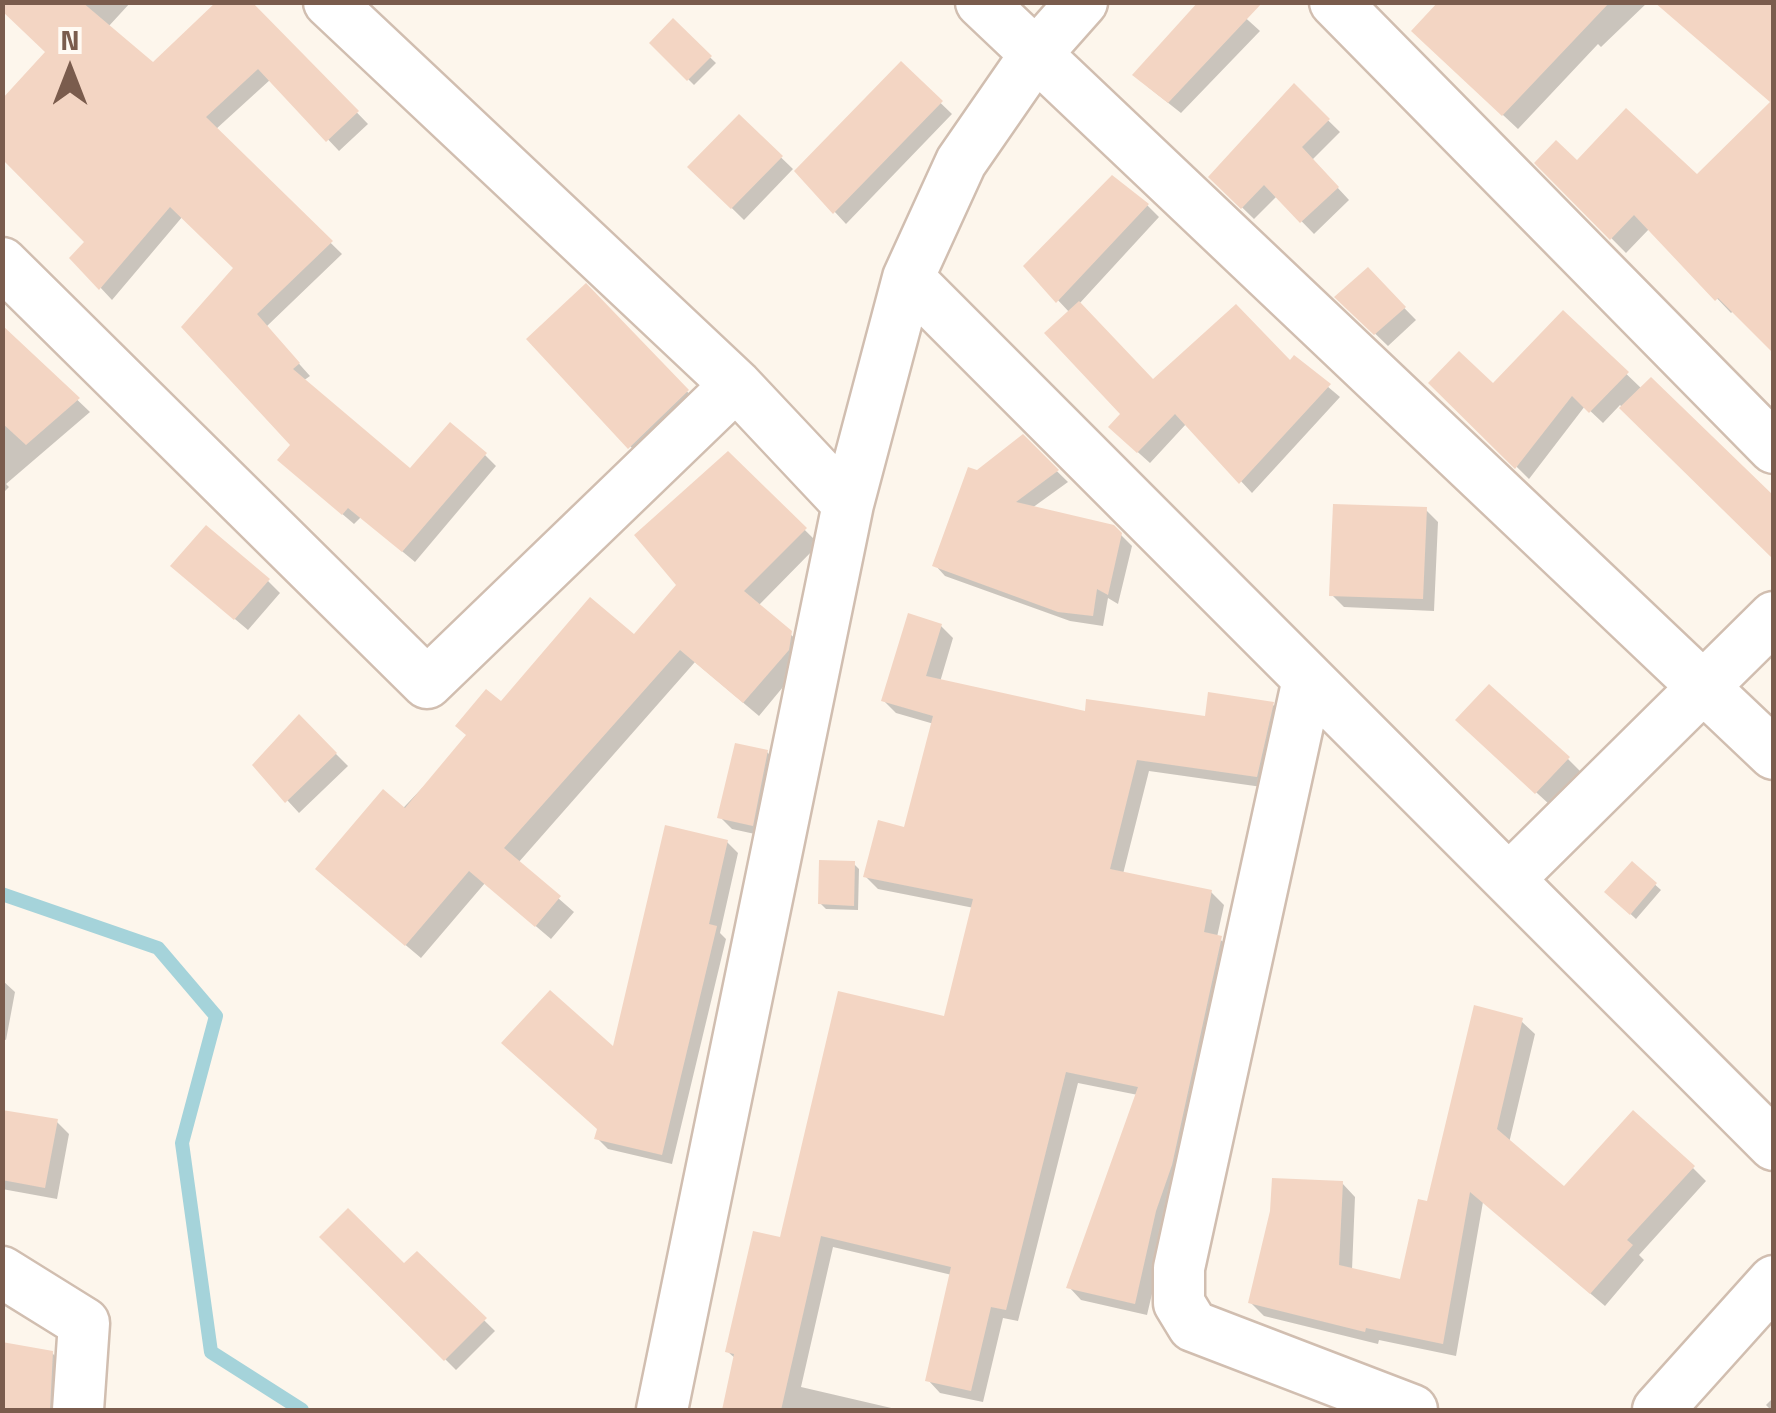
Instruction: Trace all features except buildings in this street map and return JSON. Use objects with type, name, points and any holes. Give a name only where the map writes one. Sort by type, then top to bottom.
[{"type":"street","points":[[329,2],[736,385],[848,504]]},
{"type":"street","points":[[981,2],[1774,754]]},
{"type":"street","points":[[662,1410],[848,504],[908,278],[961,162],[1035,54],[1082,2]]},
{"type":"street","points":[[1334,2],[1774,448]]},
{"type":"street","points":[[2,263],[428,683],[736,385]]},
{"type":"street","points":[[908,278],[1774,1145]]},
{"type":"street","points":[[1511,878],[1774,617]]},
{"type":"street","points":[[1308,679],[1179,1268],[1179,1303],[1192,1326],[1412,1410]]},
{"type":"street","points":[[2,1272],[84,1323],[78,1410]]},
{"type":"street","points":[[1658,1410],[1774,1280]]},
{"type":"waterway","points":[[2,894],[158,948],[216,1016],[182,1143],[211,1352],[302,1410]]}]
